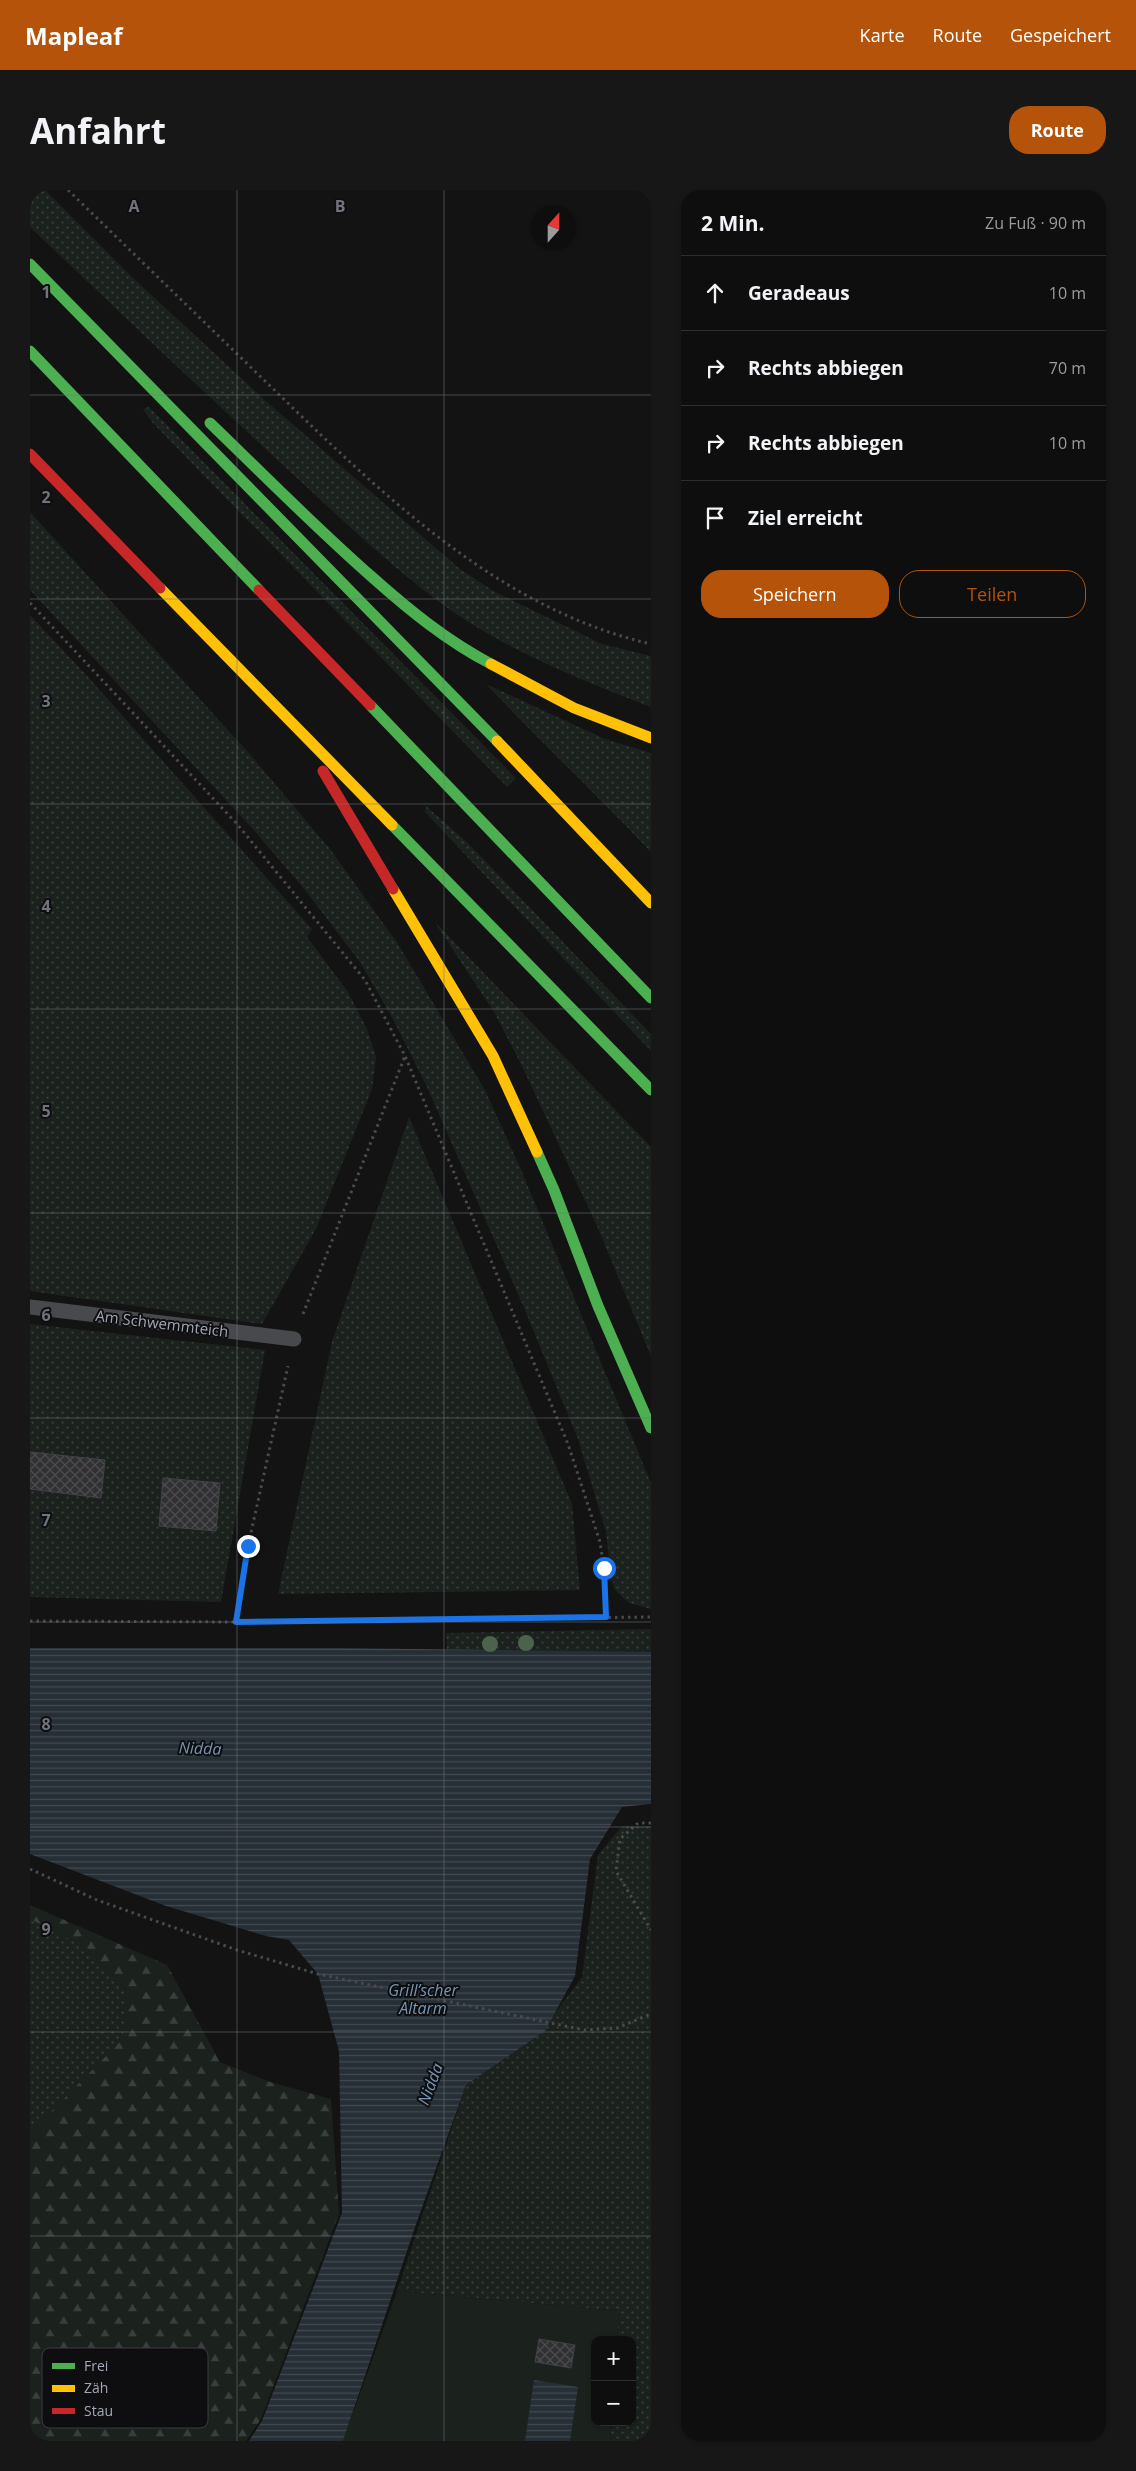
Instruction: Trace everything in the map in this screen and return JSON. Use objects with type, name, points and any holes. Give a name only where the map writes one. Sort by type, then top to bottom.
[{"type":"highway","points":[[30,264],[89,321],[164,402],[370,611],[651,903]]},
{"type":"highway","points":[[89,321],[148,368]]},
{"type":"highway","points":[[30,351],[651,998]]},
{"type":"highway","points":[[205,418],[343,552],[416,616],[471,654],[574,708],[651,738]]},
{"type":"highway","points":[[30,454],[651,1090]]},
{"type":"highway","points":[[299,731],[493,1056],[554,1190],[598,1306],[651,1428]]},
{"type":"lane","name":"Am Schwemmteich","points":[[30,1307],[294,1339]]},
{"type":"path","points":[[68,190],[366,479],[460,554],[549,609],[628,639],[651,644]]},
{"type":"path","points":[[30,603],[237,824],[365,980],[405,1056],[568,1444],[600,1542],[604,1568],[606,1617]]},
{"type":"path","points":[[236,1622],[248,1546],[294,1339],[405,1056]]},
{"type":"path","points":[[30,1621],[236,1622],[651,1617]]},
{"type":"path","points":[[651,1823],[638,1823],[620,1839],[616,1871],[651,1930]]},
{"type":"path","points":[[30,1869],[97,1900],[227,1947],[318,1974],[547,2024],[584,2030],[617,2028],[651,2014]]},
{"type":"green space","points":[[30,190],[45,190],[134,279],[267,402],[460,569],[495,592],[602,644],[651,656],[651,707],[596,686],[513,648],[462,618],[398,569],[339,517],[30,227]]},
{"type":"green space","points":[[149,407],[516,778],[507,787],[152,422],[143,409]]},
{"type":"green space","points":[[30,512],[247,751],[330,849],[398,944],[485,1090],[522,1172],[651,1483],[651,1609],[629,1603],[615,1590],[611,1577],[606,1532],[578,1439],[522,1303],[427,1087],[393,1019],[360,962],[305,890],[253,829],[30,590]]},
{"type":"green space","points":[[30,615],[89,678],[312,929],[307,937],[348,992],[367,1029],[376,1057],[372,1089],[316,1229],[262,1324],[30,1291]]},
{"type":"green space","points":[[486,684],[605,739],[651,753],[651,852],[527,726]]},
{"type":"green space","points":[[426,806],[470,845],[651,1034],[651,1051],[425,812]]},
{"type":"green space","points":[[434,921],[651,1147],[651,1356],[597,1226],[521,1064],[494,1012]]},
{"type":"green space","points":[[409,1117],[572,1504],[580,1590],[278,1594],[332,1342]]},
{"type":"green space","points":[[30,1324],[265,1350],[221,1602],[30,1597]]},
{"type":"green space","points":[[651,1629],[651,1652],[447,1651],[446,1633]]},
{"type":"green space","points":[[622,1826],[651,1826],[651,2441],[610,2441],[611,2426],[636,2426],[636,2336],[617,2336],[619,2311],[397,2291],[466,2085],[545,2031],[547,2024],[582,1977],[598,1855]]},
{"type":"green space","points":[[30,1905],[167,1965],[220,2062],[270,2082],[331,2099],[339,2214],[261,2419],[246,2441],[30,2441],[30,2133],[123,2039],[126,1990],[84,1946],[30,1919]]},
{"type":"green space","points":[[30,1919],[84,1946],[126,1990],[124,2039],[30,2133]]},
{"type":"green space","points":[[397,2291],[619,2311],[617,2336],[591,2336],[591,2426],[611,2426],[610,2441],[343,2441]]},
{"type":"water","points":[[30,1648],[343,1648],[651,1652],[651,1804],[622,1807],[590,1859],[575,1976],[545,2031],[466,2085],[415,2227],[343,2441],[249,2441],[262,2421],[342,2213],[339,2051],[318,1974],[289,1940],[266,1936],[166,1906],[30,1854]]},
{"type":"water","points":[[534,2380],[578,2387],[570,2441],[525,2441]]},
{"type":"building","points":[[30,1452],[105,1460],[101,1498],[30,1489]]},
{"type":"building","points":[[163,1478],[220,1483],[216,1531],[159,1526]]},
{"type":"building","points":[[539,2339],[575,2345],[571,2368],[535,2362]]},
{"type":"traffic: fast","points":[[30,264],[497,741]]},
{"type":"traffic: fast","points":[[30,351],[259,590]]},
{"type":"traffic: fast","points":[[210,423],[310,520],[386,589],[444,635],[491,664]]},
{"type":"traffic: fast","points":[[370,705],[651,998]]},
{"type":"traffic: fast","points":[[392,825],[651,1090]]},
{"type":"traffic: fast","points":[[537,1152],[554,1190],[598,1306],[651,1428]]},
{"type":"traffic: slow","points":[[160,588],[392,825]]},
{"type":"traffic: slow","points":[[491,664],[574,708],[651,738]]},
{"type":"traffic: slow","points":[[497,741],[651,903]]},
{"type":"traffic: slow","points":[[393,889],[493,1056],[537,1152]]},
{"type":"traffic: jam","points":[[30,454],[160,588]]},
{"type":"traffic: jam","points":[[259,590],[370,705]]},
{"type":"traffic: jam","points":[[323,771],[393,889]]},
{"type":"route","points":[[248,1546],[236,1622],[606,1617],[604,1568]]},
{"type":"water label","name":"Nidda","points":[[200,1748]]},
{"type":"water label","name":"Grill’scher Altarm","points":[[423,1999]]},
{"type":"water label","name":"Nidda","points":[[430,2084]]}]
